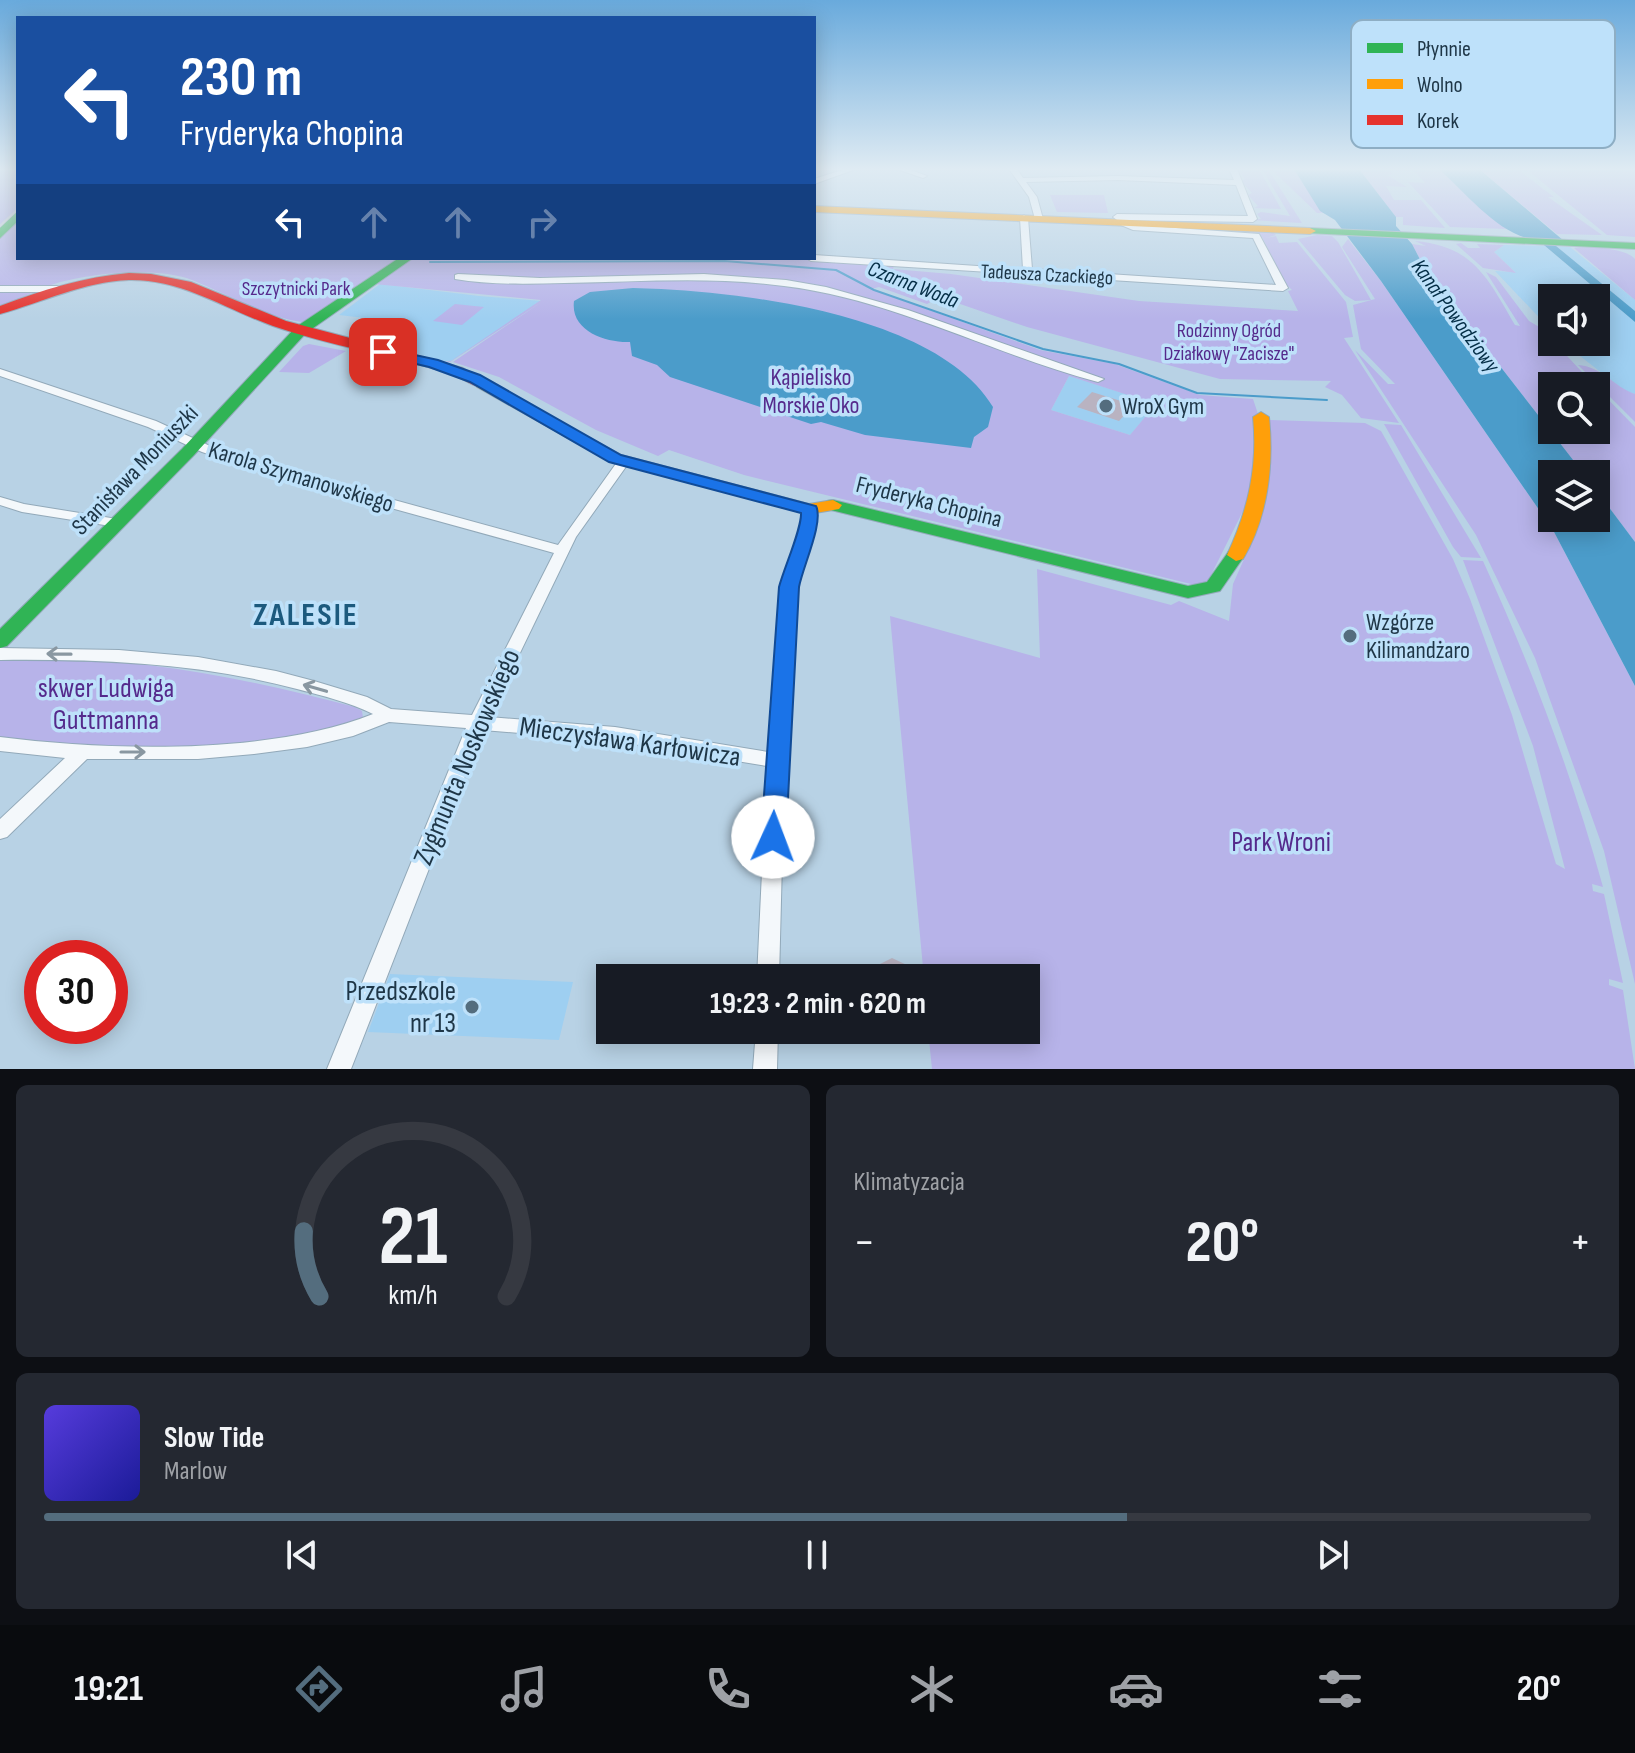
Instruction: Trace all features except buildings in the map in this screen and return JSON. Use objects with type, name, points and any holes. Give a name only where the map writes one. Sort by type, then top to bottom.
[{"type":"street","points":[[0,235],[14,219]]},
{"type":"street","points":[[1028,274],[1034,219]]},
{"type":"street","points":[[1088,219],[1535,243],[1574,241]]},
{"type":"street","points":[[1120,220],[1170,219]]},
{"type":"street","name":"Tadeusza Czackiego","points":[[816,258],[1028,274],[1282,285],[1260,239],[1252,235],[1149,228],[1120,220]]},
{"type":"street","points":[[1410,234],[1509,234],[1635,244]]},
{"type":"street","name":"Stanisława Moniuszki","points":[[0,641],[196,444],[301,330],[401,262]]},
{"type":"street","points":[[458,277],[544,282],[718,278],[814,287],[901,311],[981,342],[1098,379]]},
{"type":"street","name":"Fryderyka Chopina","points":[[0,289],[57,289],[115,279],[172,281],[233,308],[301,330],[458,371],[507,395],[592,449],[624,461],[809,509],[836,504],[1181,591],[1208,591],[1221,583],[1256,511],[1265,463],[1261,417]]},
{"type":"street","name":"Fryderyka Chopina","points":[[0,310],[57,289]]},
{"type":"street","name":"Karola Szymanowskiego","points":[[0,372],[152,424],[196,444],[378,502],[561,550]]},
{"type":"street","name":"Zygmunta Noskowskiego","points":[[339,1069],[477,723],[561,550],[582,515],[624,461]]},
{"type":"street","points":[[0,501],[37,511],[117,523]]},
{"type":"street","points":[[769,964],[776,760],[789,587],[797,553],[810,522],[809,509]]},
{"type":"street","name":"Mieczysława Karłowicza","points":[[0,654],[120,655],[265,673],[370,703],[388,715],[615,734],[776,760]]},
{"type":"street","name":"Mieczysława Karłowicza","points":[[0,744],[82,753],[161,752],[260,745],[354,731],[388,715]]},
{"type":"street","points":[[0,831],[82,753]]},
{"type":"street","points":[[765,1069],[766,1044]]},
{"type":"shaded area","points":[[1504,245],[1545,246],[1590,284],[1538,284],[1538,316],[1495,271],[1515,272],[1494,252]]},
{"type":"shaded area","points":[[1556,246],[1570,247],[1635,300],[1635,311],[1610,290],[1610,284],[1602,284]]},
{"type":"shaded area","points":[[380,284],[542,301],[451,361],[445,361],[371,342],[399,322],[339,315]]},
{"type":"shaded area","points":[[1610,301],[1635,322],[1635,394],[1625,391],[1610,379],[1610,372],[1601,372],[1580,356],[1610,356]]},
{"type":"shaded area","points":[[1069,376],[1157,404],[1130,435],[1051,410]]},
{"type":"shaded area","name":"Przedszkole nr 13","points":[[390,974],[573,982],[559,1040],[368,1032]]},
{"type":"green space","name":"Szczytnicki Park","points":[[0,219],[16,219],[16,260],[399,260],[302,322],[260,310],[192,280],[141,272],[102,274],[66,281],[0,307]]},
{"type":"green space","points":[[1299,219],[1302,223],[1250,220]]},
{"type":"green space","points":[[1403,219],[1437,219],[1445,228],[1403,225]]},
{"type":"green space","points":[[1442,219],[1496,219],[1508,229],[1450,227]]},
{"type":"green space","points":[[1539,219],[1579,219],[1602,235],[1557,234]]},
{"type":"green space","points":[[1587,219],[1635,219],[1635,237],[1607,235]]},
{"type":"green space","name":"Kąpielisko Morskie Oko","points":[[1137,226],[1272,231],[1276,235],[1266,238],[1276,236],[1279,243],[1297,242],[1346,302],[1353,337],[1344,338],[1399,423],[1361,418],[1342,395],[1325,387],[1331,381],[1220,379],[1027,327],[940,297],[927,304],[879,287],[871,289],[1040,350],[1115,364],[1200,395],[1253,399],[1258,414],[1257,483],[1207,583],[1195,585],[744,475],[669,450],[658,456],[596,430],[499,377],[453,362],[543,301],[450,362],[445,361],[451,361],[541,300],[374,284],[411,260],[816,260],[894,266],[893,269],[951,274],[1139,301],[1298,311],[1288,291],[1292,290],[1285,283],[1262,237]],"holes":[[[1069,376],[1156,404],[1130,435],[1051,410]]]},
{"type":"green space","points":[[1332,236],[1338,242],[1371,300],[1355,301],[1345,295],[1298,239]]},
{"type":"green space","points":[[1348,239],[1381,281],[1538,508],[1538,532],[1554,532],[1635,686],[1635,984],[1604,851],[1535,658],[1476,535],[1355,350],[1388,384],[1395,384],[1361,349],[1353,305],[1375,299],[1342,247]]},
{"type":"green space","points":[[1415,241],[1452,250],[1477,268],[1515,325],[1520,326],[1486,272],[1496,277],[1529,321],[1538,326],[1538,356],[1567,356],[1582,372],[1538,372],[1538,415],[1426,271],[1412,244],[1426,246]]},
{"type":"green space","points":[[1461,243],[1468,248],[1480,248],[1477,244],[1504,245],[1494,252],[1516,273],[1483,268],[1456,244]]},
{"type":"green space","points":[[1574,248],[1615,250],[1635,259],[1635,300]]},
{"type":"green space","points":[[455,304],[484,307],[462,325],[433,321]]},
{"type":"green space","points":[[309,344],[346,351],[309,373],[279,372],[303,346]]},
{"type":"green space","points":[[1578,365],[1599,372],[1585,372]]},
{"type":"green space","points":[[1610,380],[1635,394],[1635,422],[1610,397]]},
{"type":"green space","points":[[1610,401],[1635,427],[1635,542],[1610,509],[1610,460],[1573,460],[1561,444],[1610,444]]},
{"type":"green space","name":"Park Wroni","points":[[1268,420],[1365,423],[1381,431],[1453,559],[1470,599],[1512,715],[1556,864],[1565,869],[1533,746],[1463,560],[1483,561],[1550,722],[1591,845],[1603,887],[1592,884],[1593,891],[1604,894],[1623,983],[1609,979],[1609,985],[1623,990],[1635,1069],[932,1069],[929,1044],[1040,1044],[1040,964],[923,964],[890,616],[1040,658],[1037,569],[1171,605],[1179,601],[1229,621],[1233,584],[1253,539],[1266,489]]},
{"type":"green space","points":[[1384,424],[1401,425],[1481,558],[1461,557],[1453,547]]},
{"type":"green space","name":"skwer Ludwiga Guttmanna","points":[[0,660],[90,660],[179,669],[355,707],[362,711],[363,718],[279,739],[232,744],[136,747],[0,739]]},
{"type":"water","name":"Kanał Powodziowy","points":[[1333,219],[1396,219],[1396,226],[1412,244],[1426,271],[1538,415],[1538,444],[1561,444],[1573,460],[1538,460],[1538,508],[1381,281]]},
{"type":"water","points":[[1493,219],[1538,219],[1564,241],[1550,241],[1602,284],[1590,284],[1538,240],[1511,231]]},
{"type":"water","points":[[633,288],[724,294],[777,302],[830,313],[881,329],[927,349],[966,375],[993,407],[988,427],[974,437],[971,448],[865,435],[821,422],[811,424],[670,377],[657,365],[632,356],[630,342],[611,340],[592,333],[578,320],[574,311],[574,301],[590,292]]},
{"type":"water","points":[[1610,290],[1635,311],[1635,322],[1610,301]]},
{"type":"water","points":[[1610,509],[1635,542],[1635,686],[1554,532],[1610,532]]},
{"type":"waterway","name":"Czarna Woda","points":[[430,262],[725,261],[836,270],[874,290],[1043,349],[1119,364],[1197,393],[1327,400]]},
{"type":"tram line","points":[[0,226],[8,219]]},
{"type":"traffic: fast","points":[[0,235],[14,219]]},
{"type":"traffic: fast","points":[[1310,231],[1635,246]]},
{"type":"traffic: fast","points":[[0,641],[188,452],[301,330],[404,260]]},
{"type":"traffic: fast","points":[[833,505],[1188,592],[1213,587],[1236,555]]},
{"type":"traffic: slow","points":[[1037,219],[1310,231]]},
{"type":"traffic: slow","points":[[482,384],[615,458],[809,509],[833,505]]},
{"type":"traffic: slow","points":[[1236,555],[1259,488],[1263,453],[1261,417]]},
{"type":"traffic: jam","points":[[0,310],[85,283],[151,277],[187,285],[303,331],[458,371],[482,384]]},
{"type":"place","name":"WroX Gym","points":[[1106,406]]},
{"type":"place","name":"Wzgórze Kilimandżaro","points":[[1350,636]]},
{"type":"place","name":"Przedszkole nr 13","points":[[472,1007]]},
{"type":"district","name":"ZALESIE","points":[[306,615]]},
{"type":"route","points":[[383,352],[433,363],[475,378],[592,449],[615,458],[809,509],[810,522],[797,553],[789,587],[773,837]]},
{"type":"park label","name":"Rodzinny Ogród Działkowy \"Zacisze\"","points":[[1229,342]]}]
